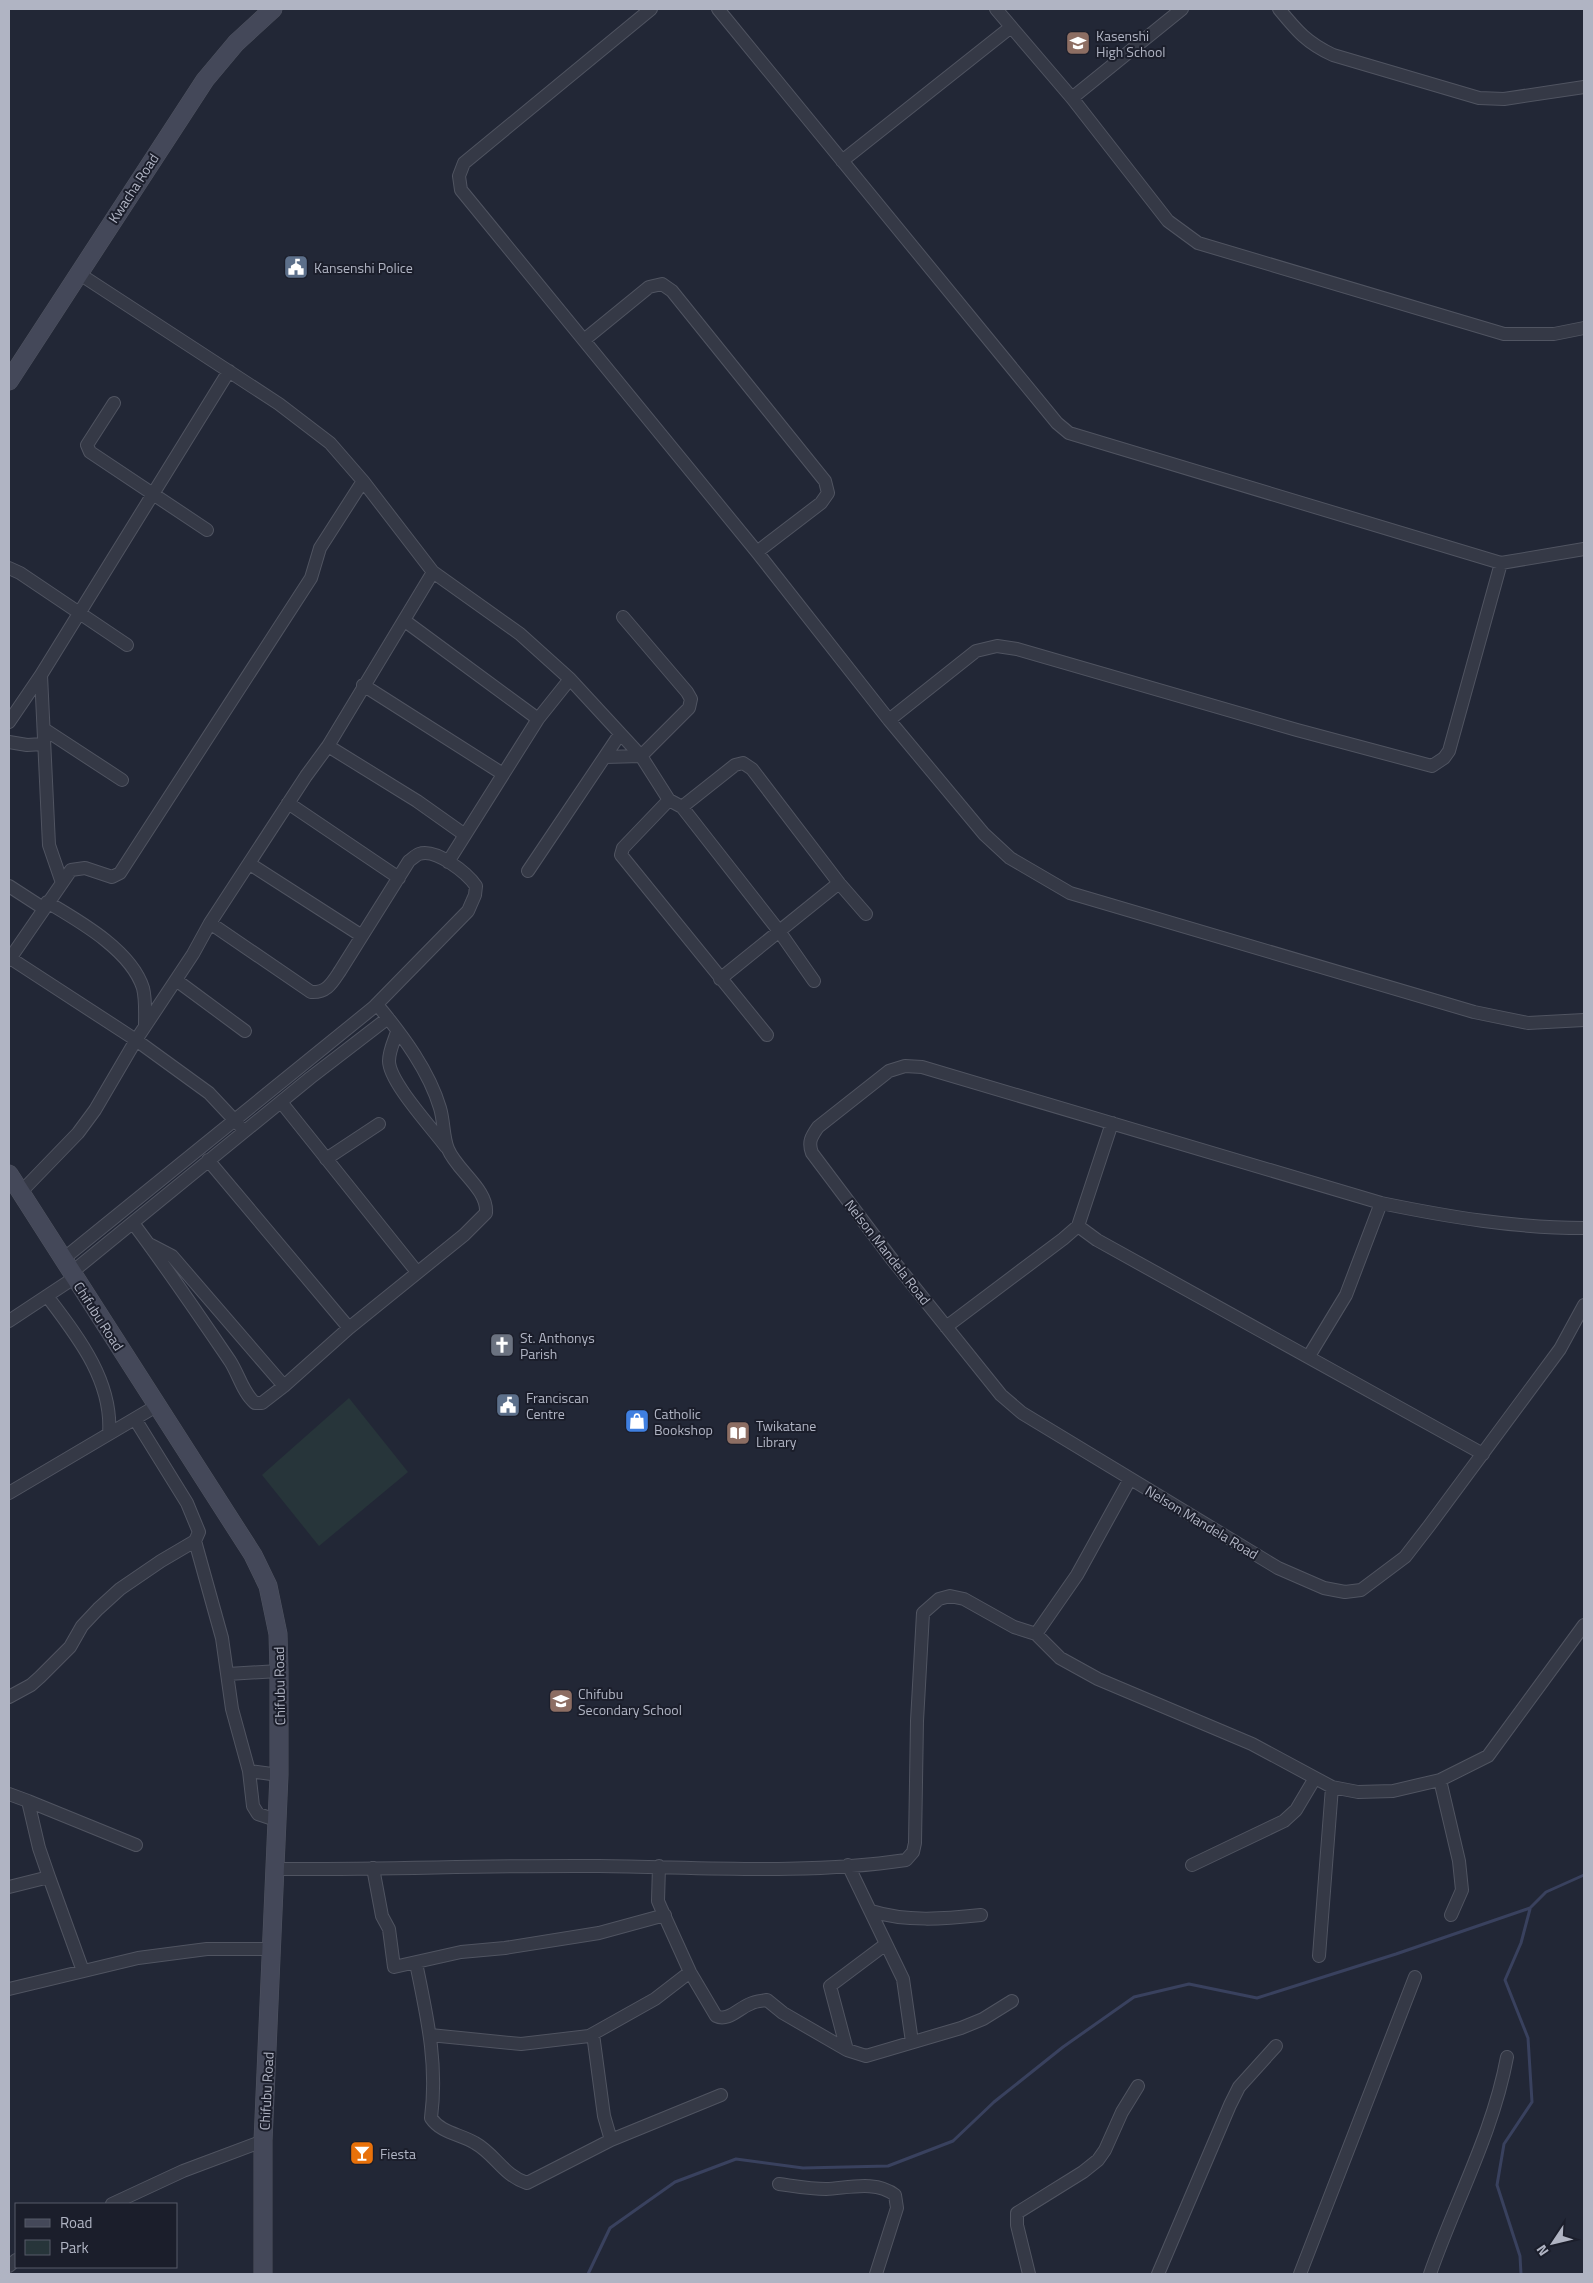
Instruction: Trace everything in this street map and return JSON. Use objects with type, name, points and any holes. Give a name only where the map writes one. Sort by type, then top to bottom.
[{"type":"main road","name":"Kwacha Road","points":[[9,380],[205,80],[236,43],[273,9]]},
{"type":"main road","name":"Chifubu Road","points":[[9,1174],[253,1555],[268,1586],[278,1634],[279,1775],[273,1869],[272,1949],[263,2141],[263,2274]]},
{"type":"street","points":[[651,9],[464,163],[459,176],[461,190],[757,552],[889,720],[984,834],[1010,858],[1070,893],[1474,1012],[1528,1023],[1584,1020]]},
{"type":"street","points":[[718,9],[1057,423],[1068,433],[1501,563],[1584,549]]},
{"type":"street","points":[[996,9],[1072,98],[1168,222],[1198,244],[1504,334],[1554,334],[1584,328]]},
{"type":"street","points":[[1072,98],[1182,9]]},
{"type":"street","points":[[1279,9],[1300,35],[1314,47],[1333,55],[1479,98],[1504,99],[1584,87]]},
{"type":"street","points":[[842,161],[1011,27]]},
{"type":"street","points":[[78,273],[229,371],[313,429],[342,456],[433,572],[520,634],[570,679],[640,756],[669,800],[682,807],[780,931],[814,981]]},
{"type":"street","points":[[584,340],[650,287],[662,284],[672,291],[825,482],[828,492],[821,503],[757,552]]},
{"type":"street","points":[[9,722],[80,614],[154,494],[174,457],[229,371]]},
{"type":"street","points":[[114,403],[87,445],[90,452],[207,530]]},
{"type":"street","points":[[245,1131],[209,1093],[136,1040],[9,959],[70,870],[85,868],[112,877],[120,874],[311,578],[320,548],[363,481]]},
{"type":"street","points":[[889,720],[976,651],[997,646],[1017,649],[1297,730],[1432,766],[1444,758],[1450,751],[1501,563]]},
{"type":"street","points":[[9,568],[20,573],[127,645]]},
{"type":"street","points":[[20,1193],[78,1132],[176,980],[210,923],[288,803],[328,746],[433,572]]},
{"type":"street","points":[[605,757],[640,756],[690,708],[691,699],[687,692],[623,617]]},
{"type":"street","points":[[405,621],[538,719]]},
{"type":"street","points":[[41,675],[49,846],[62,880]]},
{"type":"street","points":[[448,862],[538,719],[570,679]]},
{"type":"street","points":[[364,685],[503,774]]},
{"type":"street","points":[[44,729],[122,780]]},
{"type":"street","points":[[528,871],[620,734]]},
{"type":"street","points":[[9,742],[27,745],[43,744]]},
{"type":"street","points":[[328,746],[417,801],[465,835]]},
{"type":"street","points":[[682,807],[734,765],[743,764],[752,769],[838,883],[866,914]]},
{"type":"street","points":[[669,800],[623,848],[621,855],[767,1036]]},
{"type":"street","points":[[288,803],[399,878]]},
{"type":"street","points":[[9,1321],[47,1296],[69,1270],[168,1176],[374,1007],[468,911],[475,895],[476,886],[461,869],[430,853],[419,854],[409,861],[328,988],[321,993],[312,992],[210,923]]},
{"type":"street","points":[[250,864],[362,936]]},
{"type":"street","points":[[720,979],[838,883]]},
{"type":"street","points":[[9,886],[105,940],[126,963],[143,988],[145,1026]]},
{"type":"street","points":[[176,980],[245,1030]]},
{"type":"street","points":[[374,1007],[378,1007],[388,1018],[433,1088],[441,1109],[447,1148]]},
{"type":"street","points":[[69,1270],[133,1222],[310,1078],[388,1018]]},
{"type":"street","points":[[133,1222],[232,1364],[249,1398],[255,1403],[262,1402],[284,1386],[349,1328],[464,1235],[486,1213],[485,1200],[406,1096],[392,1074],[389,1062],[398,1032]]},
{"type":"street","name":"Nelson Mandela Road","points":[[1584,1228],[1498,1224],[1455,1219],[1381,1203],[922,1067],[905,1066],[889,1071],[867,1086],[818,1127],[811,1137],[809,1145],[812,1153],[891,1258],[1001,1395],[1022,1413],[1130,1479],[1291,1574],[1324,1588],[1345,1592],[1361,1590],[1405,1557],[1560,1348],[1584,1305]]},
{"type":"street","points":[[302,1067],[310,1078]]},
{"type":"street","points":[[281,1102],[417,1272]]},
{"type":"street","points":[[946,1327],[1063,1240],[1078,1226],[1112,1123]]},
{"type":"street","points":[[326,1159],[379,1124]]},
{"type":"street","points":[[208,1160],[349,1328]]},
{"type":"street","points":[[168,1176],[177,1186]]},
{"type":"street","points":[[1309,1356],[1346,1295],[1381,1203]]},
{"type":"street","points":[[1078,1226],[1097,1240],[1483,1454]]},
{"type":"street","points":[[149,1244],[172,1256],[284,1386]]},
{"type":"street","points":[[47,1296],[68,1323],[96,1372],[110,1413],[109,1434]]},
{"type":"street","points":[[9,1493],[158,1405]]},
{"type":"street","points":[[135,1418],[187,1503],[199,1532],[196,1541],[222,1638],[232,1709],[248,1771],[253,1806],[258,1814],[276,1820]]},
{"type":"street","points":[[1036,1634],[1077,1575],[1130,1479]]},
{"type":"street","points":[[9,1697],[31,1685],[40,1677],[70,1647],[82,1626],[120,1589],[161,1561],[196,1541]]},
{"type":"street","points":[[273,1869],[479,1865],[658,1866],[738,1869],[848,1865],[906,1860],[913,1852],[915,1843],[921,1625],[923,1613],[928,1606],[938,1599],[950,1596],[964,1599],[1014,1627],[1036,1634],[1060,1658],[1098,1680],[1252,1744],[1332,1787],[1358,1792],[1394,1791],[1440,1780],[1479,1762],[1496,1748],[1584,1625]]},
{"type":"street","points":[[228,1674],[279,1671]]},
{"type":"street","points":[[248,1771],[279,1775]]},
{"type":"street","points":[[1192,1865],[1284,1820],[1296,1810],[1315,1778]]},
{"type":"street","points":[[1440,1780],[1459,1861],[1462,1890],[1451,1915]]},
{"type":"street","points":[[1319,1956],[1332,1787]]},
{"type":"street","points":[[9,1794],[136,1845]]},
{"type":"street","points":[[28,1801],[39,1848],[83,1971]]},
{"type":"street","points":[[848,1865],[903,1979],[912,2042]]},
{"type":"street","points":[[658,1866],[658,1901],[690,1972],[716,2016],[726,2017],[751,2003],[767,2000],[783,2013],[847,2050],[866,2056],[961,2028],[1012,2001]]},
{"type":"street","points":[[373,1868],[382,1916],[389,1929],[394,1967],[461,1952],[505,1948],[598,1933],[665,1915]]},
{"type":"street","points":[[9,1886],[49,1877]]},
{"type":"street","points":[[871,1911],[892,1918],[944,1918],[981,1915]]},
{"type":"street","points":[[847,2050],[830,1986],[886,1944]]},
{"type":"street","points":[[9,1989],[138,1958],[207,1949],[272,1949]]},
{"type":"street","points":[[416,1963],[435,2074],[431,2118],[436,2126],[476,2143],[515,2180],[527,2183],[611,2140],[720,2095]]},
{"type":"street","points":[[430,2036],[522,2044],[582,2037],[593,2034],[656,1999],[690,1972]]},
{"type":"street","points":[[1300,2274],[1415,1977]]},
{"type":"street","points":[[593,2034],[596,2072],[607,2130],[611,2140]]},
{"type":"street","points":[[1158,2274],[1239,2087],[1276,2046]]},
{"type":"street","points":[[1430,2274],[1489,2123],[1501,2088],[1507,2058]]},
{"type":"street","points":[[1029,2274],[1017,2225],[1017,2213],[1083,2172],[1098,2160],[1110,2142],[1122,2112],[1138,2086]]},
{"type":"street","points":[[114,2203],[183,2171],[263,2141]]},
{"type":"street","points":[[779,2184],[825,2189],[849,2186],[874,2187],[887,2189],[895,2195],[897,2208],[876,2274]]},
{"type":"green space","points":[[349,1398],[408,1472],[319,1546],[262,1475]]},
{"type":"waterway","points":[[588,2274],[610,2228],[675,2182],[736,2159],[803,2168],[888,2166],[953,2141],[994,2102],[1063,2047],[1134,1997],[1189,1984],[1257,1998],[1396,1954],[1530,1908],[1546,1892],[1584,1875]]},
{"type":"waterway","points":[[1521,2274],[1520,2256],[1497,2185],[1504,2144],[1532,2102],[1528,2038],[1505,1980],[1521,1943],[1530,1909]]},
{"type":"place","name":"Kasenshi High School","points":[[1078,43]]},
{"type":"place","name":"Kansenshi Police","points":[[296,267]]},
{"type":"place","name":"St. Anthonys Parish","points":[[502,1345]]},
{"type":"place","name":"Franciscan Centre","points":[[508,1405]]},
{"type":"place","name":"Catholic Bookshop","points":[[637,1421]]},
{"type":"place","name":"Twikatane Library","points":[[738,1433]]},
{"type":"place","name":"Chifubu Secondary School","points":[[561,1701]]},
{"type":"place","name":"Fiesta","points":[[362,2153]]}]
